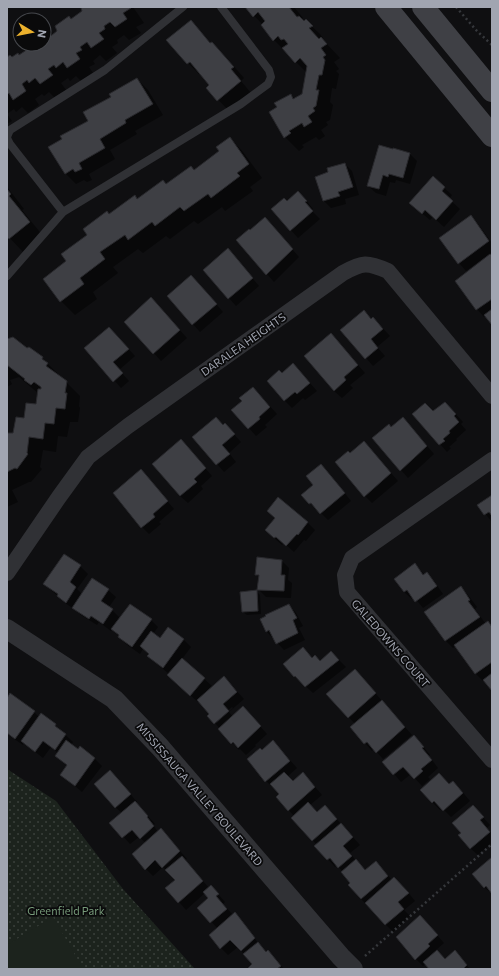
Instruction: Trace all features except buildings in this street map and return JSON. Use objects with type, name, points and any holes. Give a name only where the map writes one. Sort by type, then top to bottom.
[{"type":"main road","points":[[386,7],[492,136]]},
{"type":"main road","points":[[423,7],[486,80]]},
{"type":"street","name":"DARALEA HEIGHTS","points":[[7,573],[88,457],[148,412],[343,273],[358,265],[374,265],[388,271],[492,396]]},
{"type":"street","name":"GALEDOWNS COURT","points":[[492,460],[352,558],[345,575],[347,592],[492,760]]},
{"type":"street","name":"MISSISSAUGA VALLEY BOULEVARD","points":[[7,629],[114,699],[160,746],[352,968]]},
{"type":"lane","points":[[63,212],[10,144],[7,137],[10,130],[105,70],[183,7]]},
{"type":"lane","points":[[7,276],[63,212],[241,104],[268,84],[271,77],[269,70],[221,7]]},
{"type":"path","points":[[456,7],[477,31],[492,45]]},
{"type":"path","points":[[352,968],[492,844]]},
{"type":"green space","name":"Greenfield Park","points":[[7,769],[56,801],[123,889],[195,969],[7,969]]},
{"type":"green space","points":[[53,917],[82,967],[79,969],[7,969],[7,945]]}]
